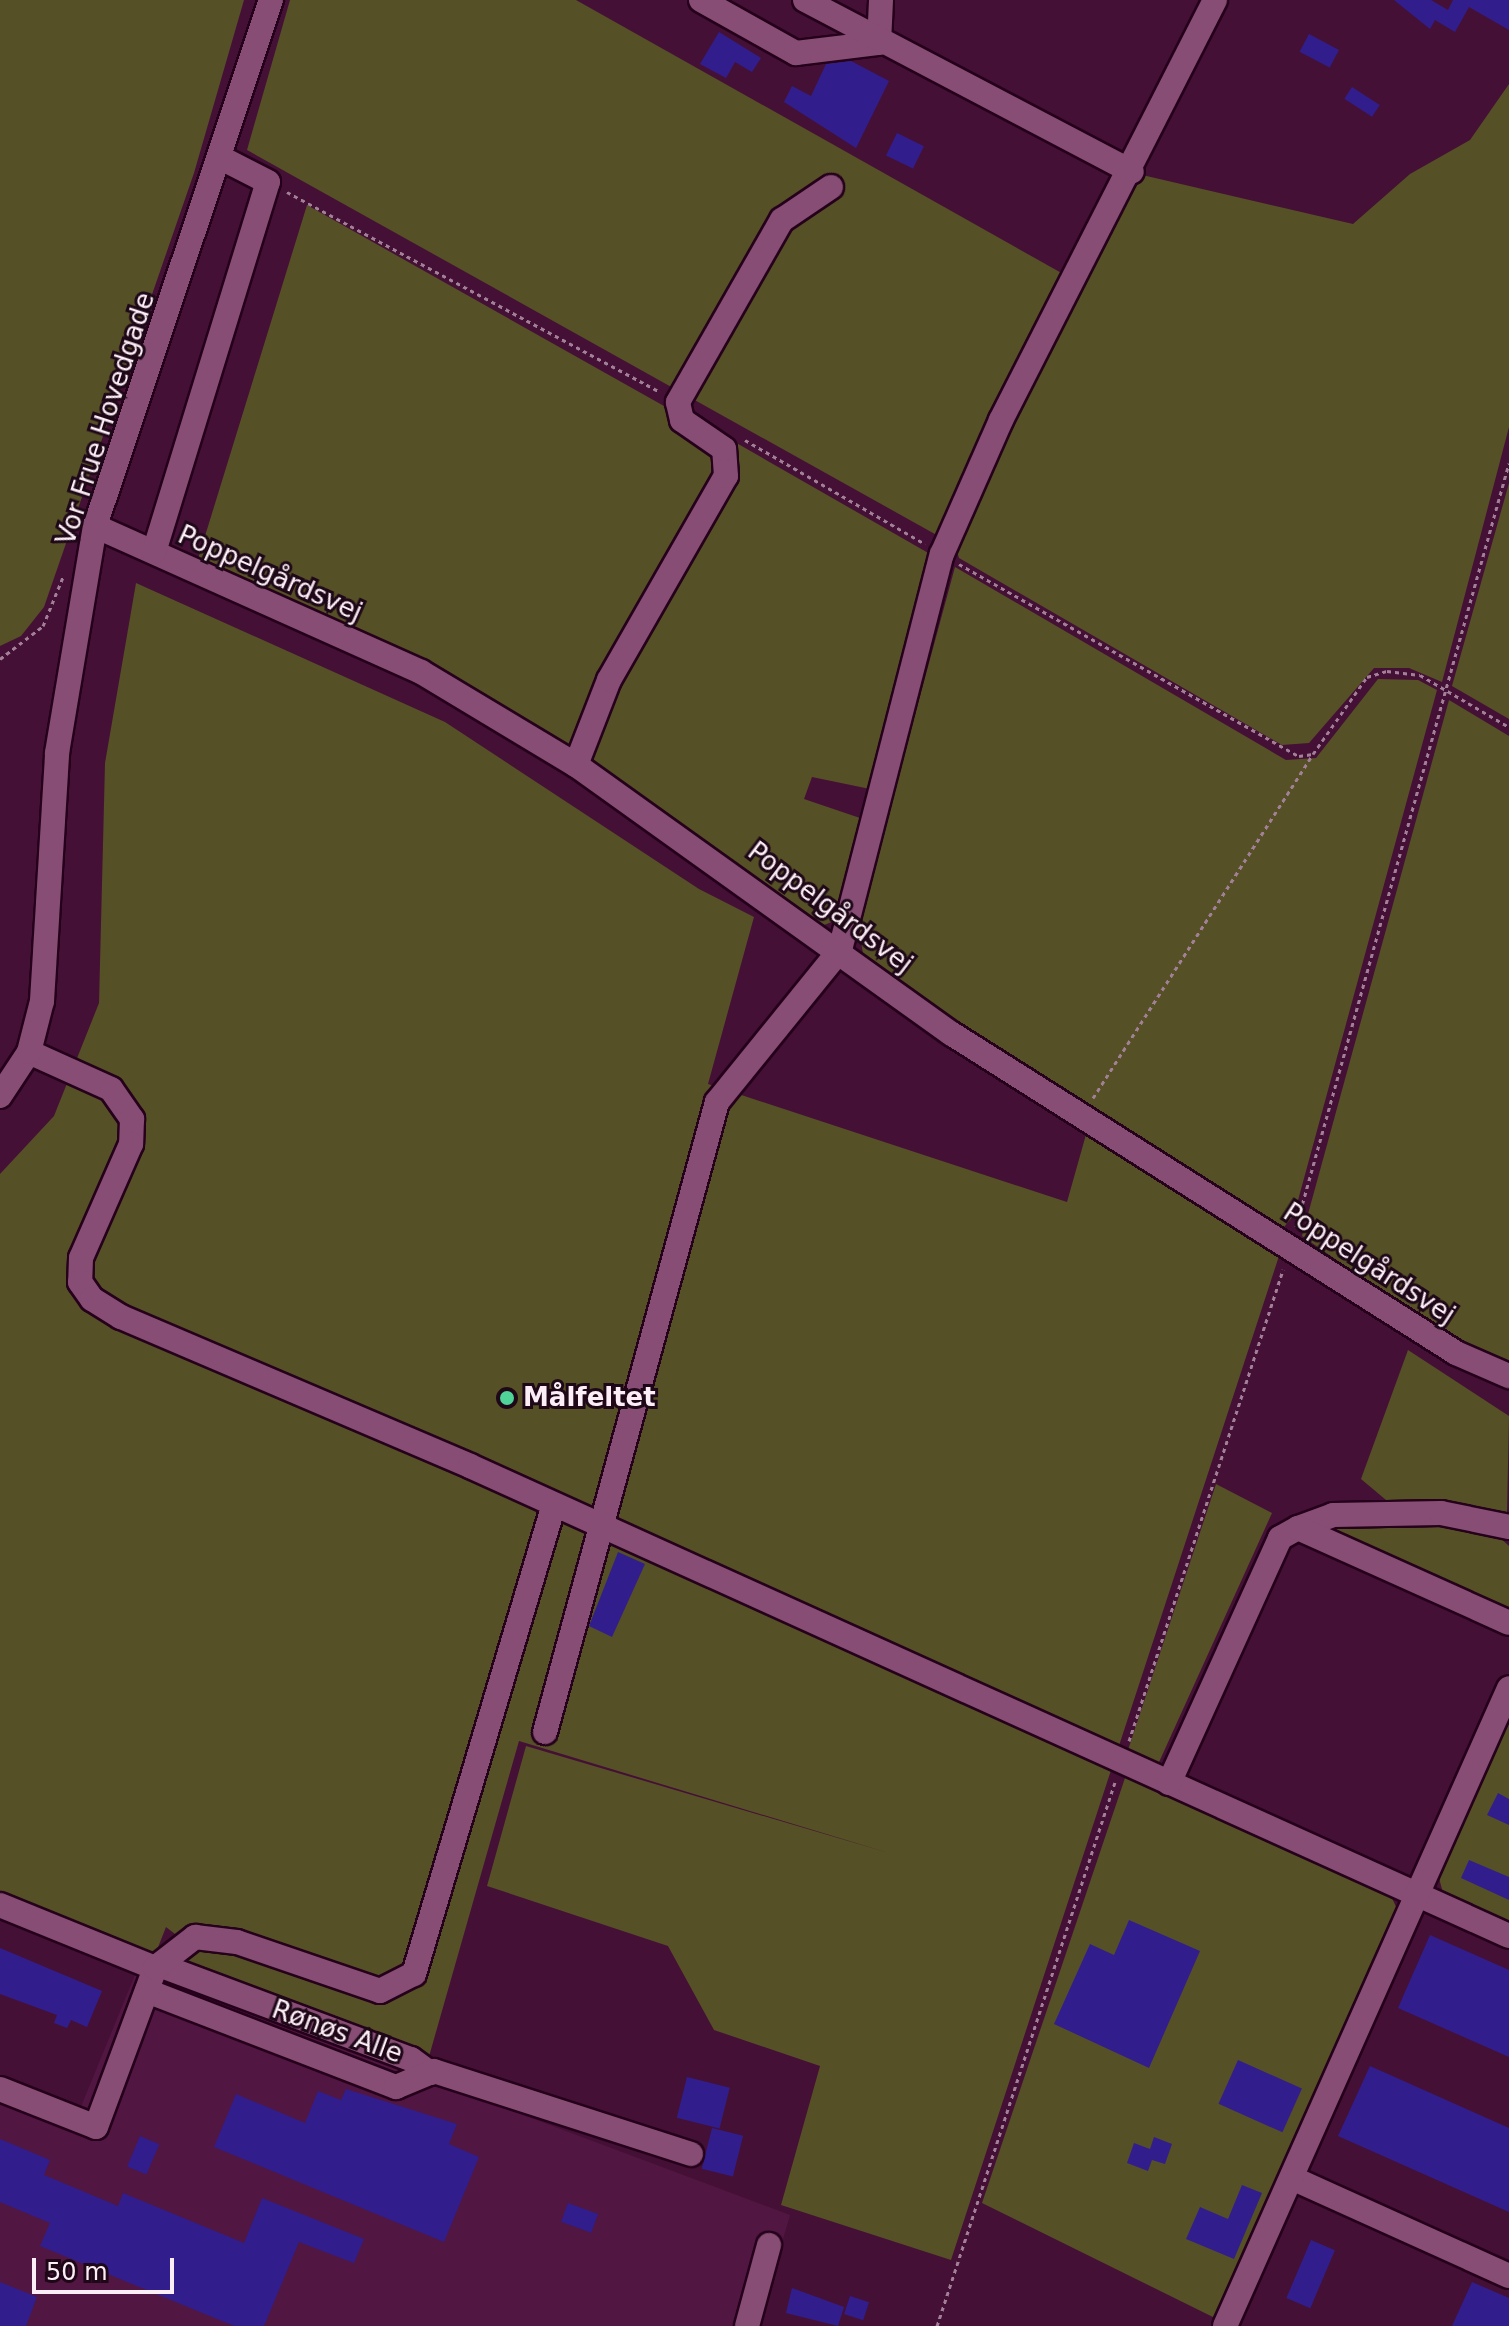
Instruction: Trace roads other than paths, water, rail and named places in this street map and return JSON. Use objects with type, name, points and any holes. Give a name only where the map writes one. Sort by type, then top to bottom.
[{"type":"street","name":"Vor Frue Hovedgade","points":[[0,1096],[29,1052],[42,1001],[57,753],[95,526],[223,159],[271,0]]},
{"type":"street","points":[[701,0],[796,53],[879,43]]},
{"type":"street","points":[[805,0],[879,43],[1132,172]]},
{"type":"street","points":[[879,43],[881,0]]},
{"type":"street","points":[[545,1732],[717,1102],[840,950],[942,554],[1001,420],[1132,172],[1215,0]]},
{"type":"street","points":[[154,552],[268,182],[223,159]]},
{"type":"street","points":[[576,765],[609,680],[726,476],[724,449],[682,420],[678,402],[782,220],[831,187]]},
{"type":"street","name":"Poppelgårdsvej","points":[[95,526],[421,672],[576,765],[840,950],[952,1034],[1456,1353],[1509,1376]]},
{"type":"street","points":[[29,1052],[111,1089],[132,1119],[131,1144],[81,1258],[80,1282],[92,1299],[1509,1936]]},
{"type":"street","points":[[0,2089],[96,2127],[154,1974],[185,1941],[206,1936],[380,1991],[414,1974],[554,1505]]},
{"type":"street","points":[[1169,1783],[1280,1538],[1333,1515],[1441,1513],[1509,1527]]},
{"type":"street","points":[[1298,1528],[1509,1623]]},
{"type":"street","points":[[1225,2326],[1420,1896],[1509,1688]]},
{"type":"street","name":"Rønøs Alle","points":[[0,1905],[396,2087],[430,2073],[691,2154]]},
{"type":"street","points":[[1292,2178],[1509,2276]]},
{"type":"street","points":[[747,2326],[769,2245]]},
{"type":"place","name":"Målfeltet","points":[[507,1398]]}]
